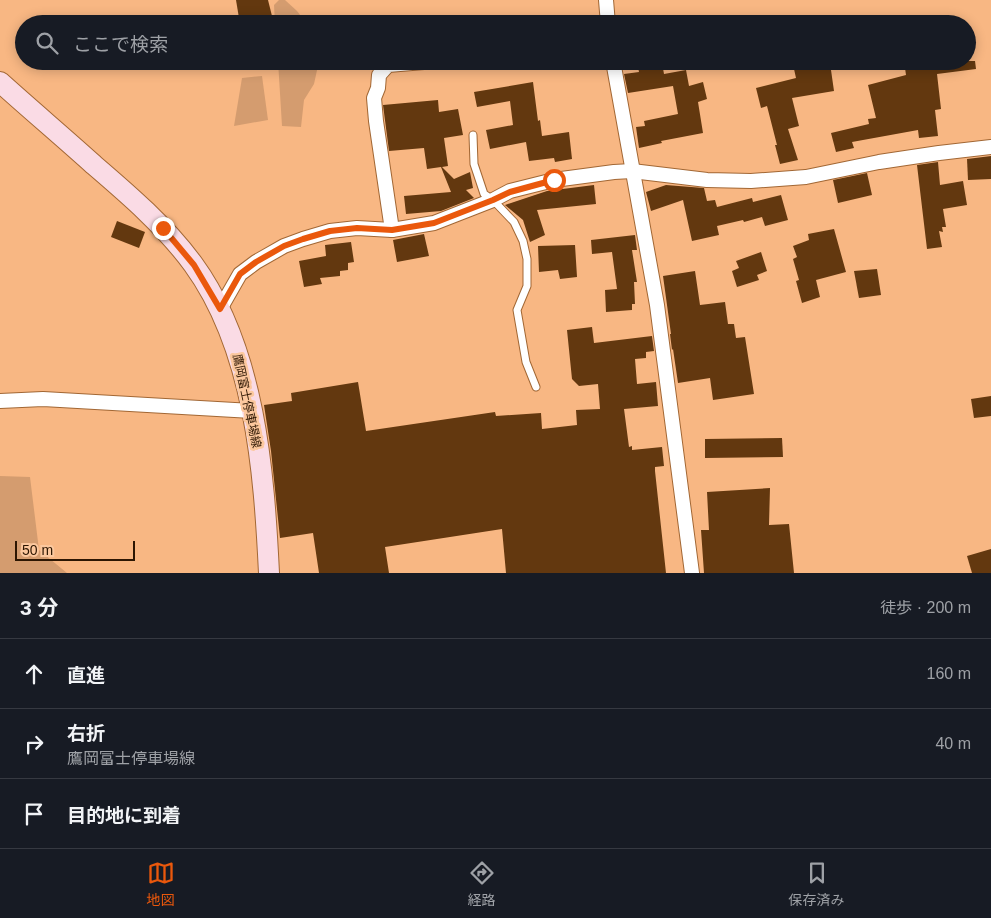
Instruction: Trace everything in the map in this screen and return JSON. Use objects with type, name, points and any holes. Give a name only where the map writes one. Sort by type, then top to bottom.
[{"type":"main road","name":"鷹岡富士停車場線","points":[[0,82],[124,190],[163,228],[194,265],[220,309],[239,354],[252,411],[266,506],[269,573]]},
{"type":"street","points":[[606,0],[607,15]]},
{"type":"street","points":[[384,70],[379,76],[378,88],[374,98],[392,230]]},
{"type":"street","points":[[615,70],[657,305],[692,573]]},
{"type":"street","points":[[220,309],[240,274],[256,262],[284,246],[330,231],[357,228],[392,230],[434,223],[510,192],[554,180],[632,171],[707,180],[751,181],[797,178],[931,154],[991,147]]},
{"type":"street","points":[[0,401],[43,399],[252,411]]},
{"type":"lane","points":[[474,136],[474,164],[484,194],[493,200],[514,222],[523,241],[527,259],[527,286],[517,310],[526,362],[536,387]]},
{"type":"shaded area","points":[[279,0],[285,0],[300,15],[275,15],[274,5]]},
{"type":"shaded area","points":[[279,70],[317,70],[314,84],[304,100],[301,127],[282,126]]},
{"type":"shaded area","points":[[262,76],[268,120],[234,126],[242,78]]},
{"type":"shaded area","points":[[0,476],[30,477],[39,550],[67,573],[0,573]]},
{"type":"building","points":[[236,0],[268,0],[272,15],[238,15]]},
{"type":"building","points":[[639,70],[663,70],[664,74],[686,70],[689,86],[703,82],[707,99],[698,102],[703,133],[661,141],[662,143],[639,148],[636,127],[645,126],[644,121],[678,114],[673,86],[628,93],[624,74],[639,72]]},
{"type":"building","points":[[794,70],[831,70],[834,91],[792,98],[799,126],[788,129],[798,160],[780,164],[767,106],[761,108],[756,88],[796,78]]},
{"type":"building","points":[[905,70],[968,70],[937,74],[941,109],[935,110],[938,136],[919,138],[918,130],[852,142],[854,148],[836,152],[831,133],[869,124],[868,119],[876,118],[868,85],[906,75]]},
{"type":"building","points":[[533,82],[542,136],[569,132],[572,159],[555,162],[554,158],[529,161],[526,142],[490,149],[486,130],[513,125],[510,101],[477,107],[474,92]]},
{"type":"building","points":[[438,100],[439,112],[458,109],[463,135],[444,138],[448,166],[442,167],[454,179],[470,172],[473,188],[466,190],[474,198],[441,211],[406,214],[404,196],[451,192],[441,167],[427,169],[424,148],[389,151],[383,105]]},
{"type":"building","points":[[991,156],[991,179],[968,180],[967,159]]},
{"type":"building","points":[[938,162],[940,185],[963,181],[967,205],[943,209],[946,227],[942,227],[943,232],[939,231],[942,247],[927,249],[917,165]]},
{"type":"building","points":[[867,173],[872,195],[838,203],[833,180]]},
{"type":"building","points":[[594,185],[596,204],[537,210],[545,235],[530,242],[523,220],[505,205],[547,191]]},
{"type":"building","points":[[666,185],[704,188],[707,201],[715,200],[717,207],[752,198],[753,202],[781,195],[788,220],[765,226],[762,217],[744,222],[743,220],[717,226],[719,235],[692,241],[683,200],[651,211],[646,192]]},
{"type":"building","points":[[117,221],[145,232],[139,248],[111,237]]},
{"type":"building","points":[[834,229],[846,272],[816,280],[820,297],[802,303],[796,281],[799,280],[793,259],[797,257],[793,246],[809,240],[808,234]]},
{"type":"building","points":[[424,234],[429,256],[397,262],[393,240]]},
{"type":"building","points":[[635,235],[637,250],[632,250],[637,282],[634,282],[635,304],[632,304],[632,310],[606,312],[605,290],[617,289],[612,252],[592,254],[591,240]]},
{"type":"building","points":[[351,242],[354,262],[348,263],[348,270],[340,271],[340,276],[320,278],[322,284],[304,287],[299,261],[326,256],[325,245]]},
{"type":"building","points":[[575,245],[577,277],[560,279],[558,270],[539,272],[538,246]]},
{"type":"building","points":[[761,252],[767,271],[757,275],[759,280],[737,287],[732,271],[739,268],[736,261]]},
{"type":"building","points":[[877,269],[881,295],[859,298],[854,271]]},
{"type":"building","points":[[695,271],[700,305],[725,302],[728,324],[734,324],[736,338],[745,337],[754,394],[713,400],[710,378],[678,383],[663,276]]},
{"type":"building","points":[[592,327],[594,343],[652,336],[654,351],[646,352],[646,358],[635,359],[637,384],[656,382],[658,406],[624,409],[629,447],[632,446],[632,450],[662,447],[664,466],[655,467],[655,471],[666,573],[506,573],[502,529],[385,547],[389,573],[319,573],[313,533],[280,538],[264,405],[292,401],[291,393],[358,382],[366,431],[495,412],[496,416],[541,413],[542,429],[577,425],[576,410],[600,409],[598,384],[579,386],[572,379],[567,330]]},
{"type":"building","points":[[991,396],[991,416],[974,418],[971,399]]},
{"type":"building","points":[[782,438],[783,457],[705,458],[705,439]]},
{"type":"building","points":[[770,488],[769,525],[789,524],[794,573],[704,573],[701,530],[709,530],[707,492]]},
{"type":"building","points":[[991,549],[991,573],[972,573],[967,556]]},
{"type":"route","points":[[163,228],[194,265],[220,309],[240,274],[256,262],[284,246],[330,231],[357,228],[392,230],[434,223],[510,192],[554,180]]}]
